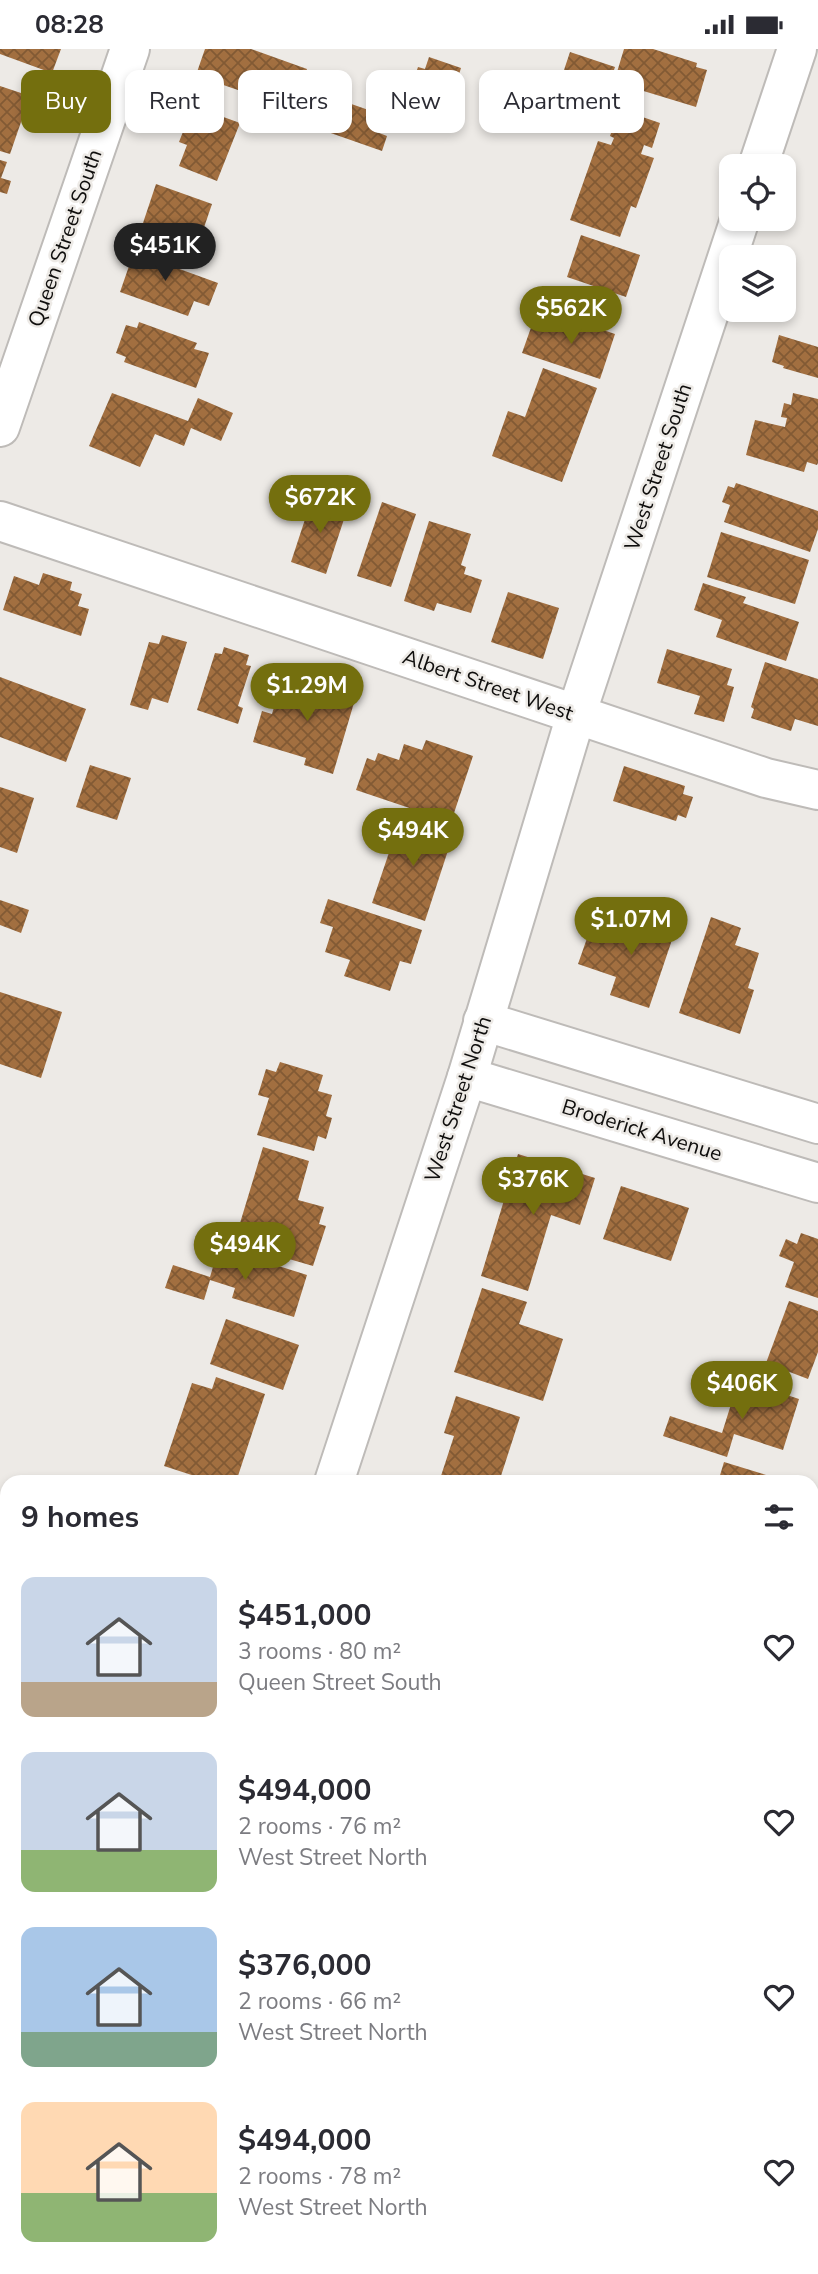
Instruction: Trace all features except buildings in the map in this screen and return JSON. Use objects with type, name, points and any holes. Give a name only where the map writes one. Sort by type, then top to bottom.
[{"type":"street","name":"Queen Street South","points":[[0,426],[130,49]]},
{"type":"street","points":[[762,154],[797,49]]},
{"type":"street","name":"West Street South","points":[[576,715],[736,231]]},
{"type":"street","name":"Albert Street West","points":[[0,521],[766,779],[818,790]]},
{"type":"street","name":"West Street North","points":[[336,1475],[467,1077],[576,715]]},
{"type":"street","points":[[483,1021],[818,1124]]},
{"type":"street","name":"Broderick Avenue","points":[[467,1077],[818,1184]]}]
